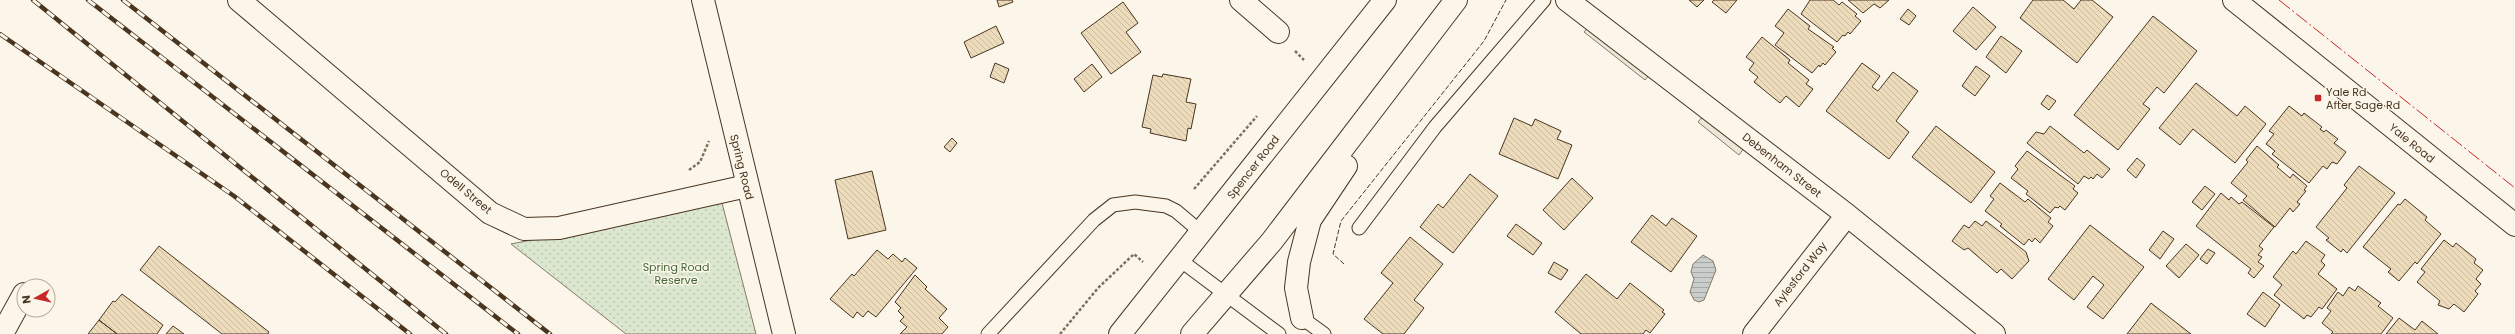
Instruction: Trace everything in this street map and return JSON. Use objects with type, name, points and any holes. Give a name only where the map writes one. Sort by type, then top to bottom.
[{"type":"street","name":"Odell Street","points":[[239,0],[490,213],[524,229],[559,228],[746,186]]},
{"type":"street","name":"Spring Road","points":[[703,0],[746,186],[784,334]]},
{"type":"street","points":[[1240,0],[1278,32]]},
{"type":"street","name":"Spencer Road","points":[[1120,334],[1202,233],[1385,0]]},
{"type":"street","name":"Debenham Street","points":[[1567,0],[1847,215],[1994,334]]},
{"type":"street","name":"Yale Road","points":[[2234,0],[2515,225]]},
{"type":"street","points":[[1192,334],[1272,241],[1454,3]]},
{"type":"street","points":[[1302,318],[1296,288],[1299,262],[1310,220],[1368,133],[1435,50],[1454,3]]},
{"type":"street","name":"Aylesford Way","points":[[1754,334],[1847,215]]},
{"type":"street","points":[[2,334],[16,308]]},
{"type":"lane","points":[[1359,228],[1435,127],[1544,0]]},
{"type":"lane","points":[[988,334],[1094,220],[1113,205],[1135,202],[1166,206],[1176,211],[1202,233]]},
{"type":"lane","points":[[1180,260],[1279,334]]},
{"type":"lane","points":[[1302,318],[1324,334]]},
{"type":"path","points":[[683,172],[690,170],[700,162],[708,148],[711,135]]},
{"type":"path","points":[[1060,334],[1098,288],[1134,254]]},
{"type":"green space","name":"Spring Road Reserve","points":[[722,203],[756,334],[626,334],[511,244]]},
{"type":"shaded area","points":[[1590,25],[1651,73],[1645,80],[1584,32]]},
{"type":"shaded area","points":[[1704,115],[1744,148],[1739,155],[1698,122]]},
{"type":"shaded area","points":[[1703,255],[1713,261],[1716,270],[1704,300],[1699,302],[1694,300],[1690,292],[1694,279],[1691,272],[1693,264]]},
{"type":"building","points":[[997,0],[1012,0],[1013,2],[999,7]]},
{"type":"building","points":[[1689,0],[1704,0],[1697,7]]},
{"type":"building","points":[[1714,0],[1737,0],[1726,13],[1712,2]]},
{"type":"building","points":[[1810,0],[1833,0],[1839,5],[1842,2],[1857,14],[1855,16],[1861,21],[1850,34],[1848,32],[1845,36],[1843,35],[1837,42],[1801,14]]},
{"type":"building","points":[[1848,0],[1889,0],[1880,8],[1874,4],[1863,13]]},
{"type":"building","points":[[2033,0],[2063,0],[2074,9],[2081,0],[2092,0],[2113,17],[2077,63],[2020,18]]},
{"type":"building","points":[[1123,2],[1138,23],[1126,32],[1141,52],[1111,74],[1081,33]]},
{"type":"building","points":[[1973,7],[1996,27],[1976,50],[1953,31]]},
{"type":"building","points":[[1788,9],[1810,26],[1808,29],[1834,47],[1832,48],[1836,52],[1825,65],[1823,63],[1820,67],[1819,65],[1812,73],[1775,45],[1784,33],[1775,26]]},
{"type":"building","points":[[1908,9],[1916,16],[1909,25],[1900,19]]},
{"type":"building","points":[[2153,16],[2197,51],[2164,93],[2157,87],[2143,104],[2150,109],[2118,150],[2074,115]]},
{"type":"building","points":[[996,26],[1004,43],[971,58],[964,42]]},
{"type":"building","points":[[2001,36],[2022,51],[2006,73],[1986,57]]},
{"type":"building","points":[[1762,37],[1790,60],[1788,63],[1809,80],[1806,84],[1813,89],[1799,107],[1786,96],[1780,103],[1754,82],[1758,77],[1749,70],[1754,63],[1746,57]]},
{"type":"building","points":[[995,63],[1009,69],[1004,83],[990,77]]},
{"type":"building","points":[[1862,63],[1880,76],[1872,87],[1878,91],[1893,72],[1918,91],[1896,121],[1909,132],[1889,159],[1826,111]]},
{"type":"building","points":[[1092,64],[1102,77],[1084,92],[1074,79]]},
{"type":"building","points":[[1976,66],[1990,76],[1975,96],[1962,86]]},
{"type":"building","points":[[1163,74],[1191,79],[1186,102],[1196,104],[1191,129],[1188,128],[1186,141],[1150,133],[1151,129],[1142,127],[1153,75],[1162,77]]},
{"type":"building","points":[[2196,83],[2237,116],[2245,106],[2266,124],[2235,163],[2193,129],[2180,145],[2159,128]]},
{"type":"building","points":[[2047,95],[2056,101],[2049,110],[2041,104]]},
{"type":"building","points":[[2289,106],[2302,116],[2304,113],[2322,127],[2320,129],[2324,132],[2326,130],[2338,139],[2334,143],[2346,152],[2337,164],[2332,162],[2327,169],[2323,166],[2309,183],[2272,154],[2275,151],[2266,144],[2274,134],[2269,131]]},
{"type":"building","points":[[1514,118],[1532,126],[1535,119],[1561,131],[1557,139],[1572,145],[1558,179],[1499,154]]},
{"type":"building","points":[[1936,126],[1995,172],[1971,203],[1912,157]]},
{"type":"building","points":[[2050,126],[2084,153],[2087,150],[2110,169],[2102,178],[2097,174],[2093,179],[2091,177],[2089,179],[2084,176],[2078,184],[2027,143],[2036,132],[2044,134]]},
{"type":"building","points":[[952,138],[957,143],[950,152],[944,147]]},
{"type":"building","points":[[2257,146],[2279,165],[2277,167],[2290,178],[2293,174],[2307,186],[2304,190],[2306,191],[2297,202],[2300,204],[2293,212],[2290,208],[2275,227],[2243,200],[2247,196],[2231,183],[2248,162],[2246,160]]},
{"type":"building","points":[[2027,151],[2075,186],[2073,189],[2078,193],[2065,210],[2060,206],[2058,208],[2055,207],[2050,213],[2026,194],[2028,191],[2011,178],[2018,169],[2015,166]]},
{"type":"building","points":[[2137,158],[2145,165],[2136,178],[2127,170]]},
{"type":"building","points":[[2359,166],[2395,193],[2347,253],[2343,249],[2341,252],[2326,240],[2329,238],[2316,227],[2347,188],[2344,185]]},
{"type":"building","points":[[872,171],[886,230],[848,239],[835,180]]},
{"type":"building","points":[[1470,174],[1498,196],[1453,253],[1420,227],[1438,204],[1443,208]]},
{"type":"building","points":[[1572,178],[1593,198],[1564,230],[1543,210]]},
{"type":"building","points":[[2000,183],[2025,202],[2028,199],[2051,218],[2048,222],[2053,226],[2040,243],[2035,238],[2032,242],[2029,239],[2024,245],[2000,226],[2002,224],[1985,211],[1994,199],[1990,196]]},
{"type":"building","points":[[2205,186],[2215,194],[2202,210],[2192,202]]},
{"type":"building","points":[[2221,193],[2229,200],[2231,197],[2239,204],[2242,202],[2274,227],[2259,246],[2263,249],[2258,255],[2262,257],[2258,262],[2264,266],[2254,278],[2248,273],[2251,269],[2196,226]]},
{"type":"building","points":[[2405,199],[2427,217],[2425,220],[2441,234],[2417,264],[2415,262],[2399,281],[2388,272],[2391,269],[2363,247],[2398,204],[2400,205]]},
{"type":"building","points":[[1652,215],[1666,226],[1672,218],[1697,236],[1671,272],[1631,242]]},
{"type":"building","points":[[1975,221],[1982,226],[1986,221],[2026,252],[2029,261],[2012,279],[2001,269],[1997,273],[1968,248],[1964,250],[1952,241],[1964,225],[1969,228]]},
{"type":"building","points":[[1516,224],[1542,243],[1533,255],[1507,236]]},
{"type":"building","points":[[2090,225],[2144,267],[2103,319],[2087,307],[2104,285],[2093,276],[2074,300],[2048,279]]},
{"type":"building","points":[[2163,231],[2174,239],[2160,259],[2149,250]]},
{"type":"building","points":[[1410,237],[1443,264],[1414,300],[1424,308],[1404,334],[1383,334],[1364,319],[1393,283],[1381,273]]},
{"type":"building","points":[[2444,240],[2453,247],[2456,243],[2476,259],[2474,263],[2483,270],[2476,279],[2481,284],[2475,291],[2478,294],[2464,312],[2454,304],[2449,309],[2438,305],[2440,301],[2417,282],[2425,272],[2421,269]]},
{"type":"building","points":[[2306,241],[2325,255],[2321,261],[2325,265],[2318,274],[2337,289],[2322,309],[2319,307],[2311,317],[2307,315],[2304,319],[2274,295],[2282,285],[2273,277],[2293,251],[2296,254]]},
{"type":"building","points":[[2186,244],[2199,255],[2179,278],[2166,266]]},
{"type":"building","points":[[159,246],[269,332],[268,334],[222,334],[140,270]]},
{"type":"building","points":[[2208,249],[2215,253],[2207,264],[2200,259]]},
{"type":"building","points":[[877,250],[888,259],[893,254],[902,262],[905,258],[917,268],[876,317],[868,311],[863,317],[857,312],[853,318],[830,299],[852,274],[854,276]]},
{"type":"building","points":[[1554,262],[1568,270],[1561,280],[1548,273]]},
{"type":"building","points":[[1586,274],[1617,299],[1630,283],[1664,310],[1662,312],[1665,314],[1650,333],[1646,330],[1643,334],[1581,334],[1555,312]]},
{"type":"building","points":[[915,275],[927,287],[925,289],[947,309],[939,318],[948,327],[942,334],[900,334],[907,327],[900,321],[904,317],[898,311],[901,308],[895,302]]},
{"type":"building","points":[[2358,286],[2381,303],[2378,306],[2393,318],[2381,334],[2331,334],[2333,332],[2322,323],[2331,311],[2327,308],[2338,292],[2343,296],[2349,287],[2355,291]]},
{"type":"building","points":[[2263,292],[2280,305],[2265,327],[2247,314]]},
{"type":"building","points":[[122,294],[163,325],[157,334],[117,334],[99,320],[113,301],[115,302]]},
{"type":"building","points":[[2151,303],[2191,334],[2127,334]]},
{"type":"building","points":[[2399,318],[2415,330],[2422,321],[2438,334],[2386,334]]},
{"type":"building","points":[[99,320],[117,334],[88,334]]},
{"type":"building","points":[[173,326],[184,334],[166,334]]},
{"type":"railway","points":[[33,0],[446,334]]},
{"type":"railway","points":[[88,0],[518,334]]},
{"type":"railway","points":[[123,0],[550,334]]},
{"type":"railway","points":[[0,34],[234,196],[410,334]]},
{"type":"fence","points":[[1344,264],[1333,254],[1341,221],[1484,41],[1506,0]]},
{"type":"power","points":[[2279,0],[2515,188]]},
{"type":"place","name":"Yale Rd After Sage Rd","points":[[2318,98]]}]
